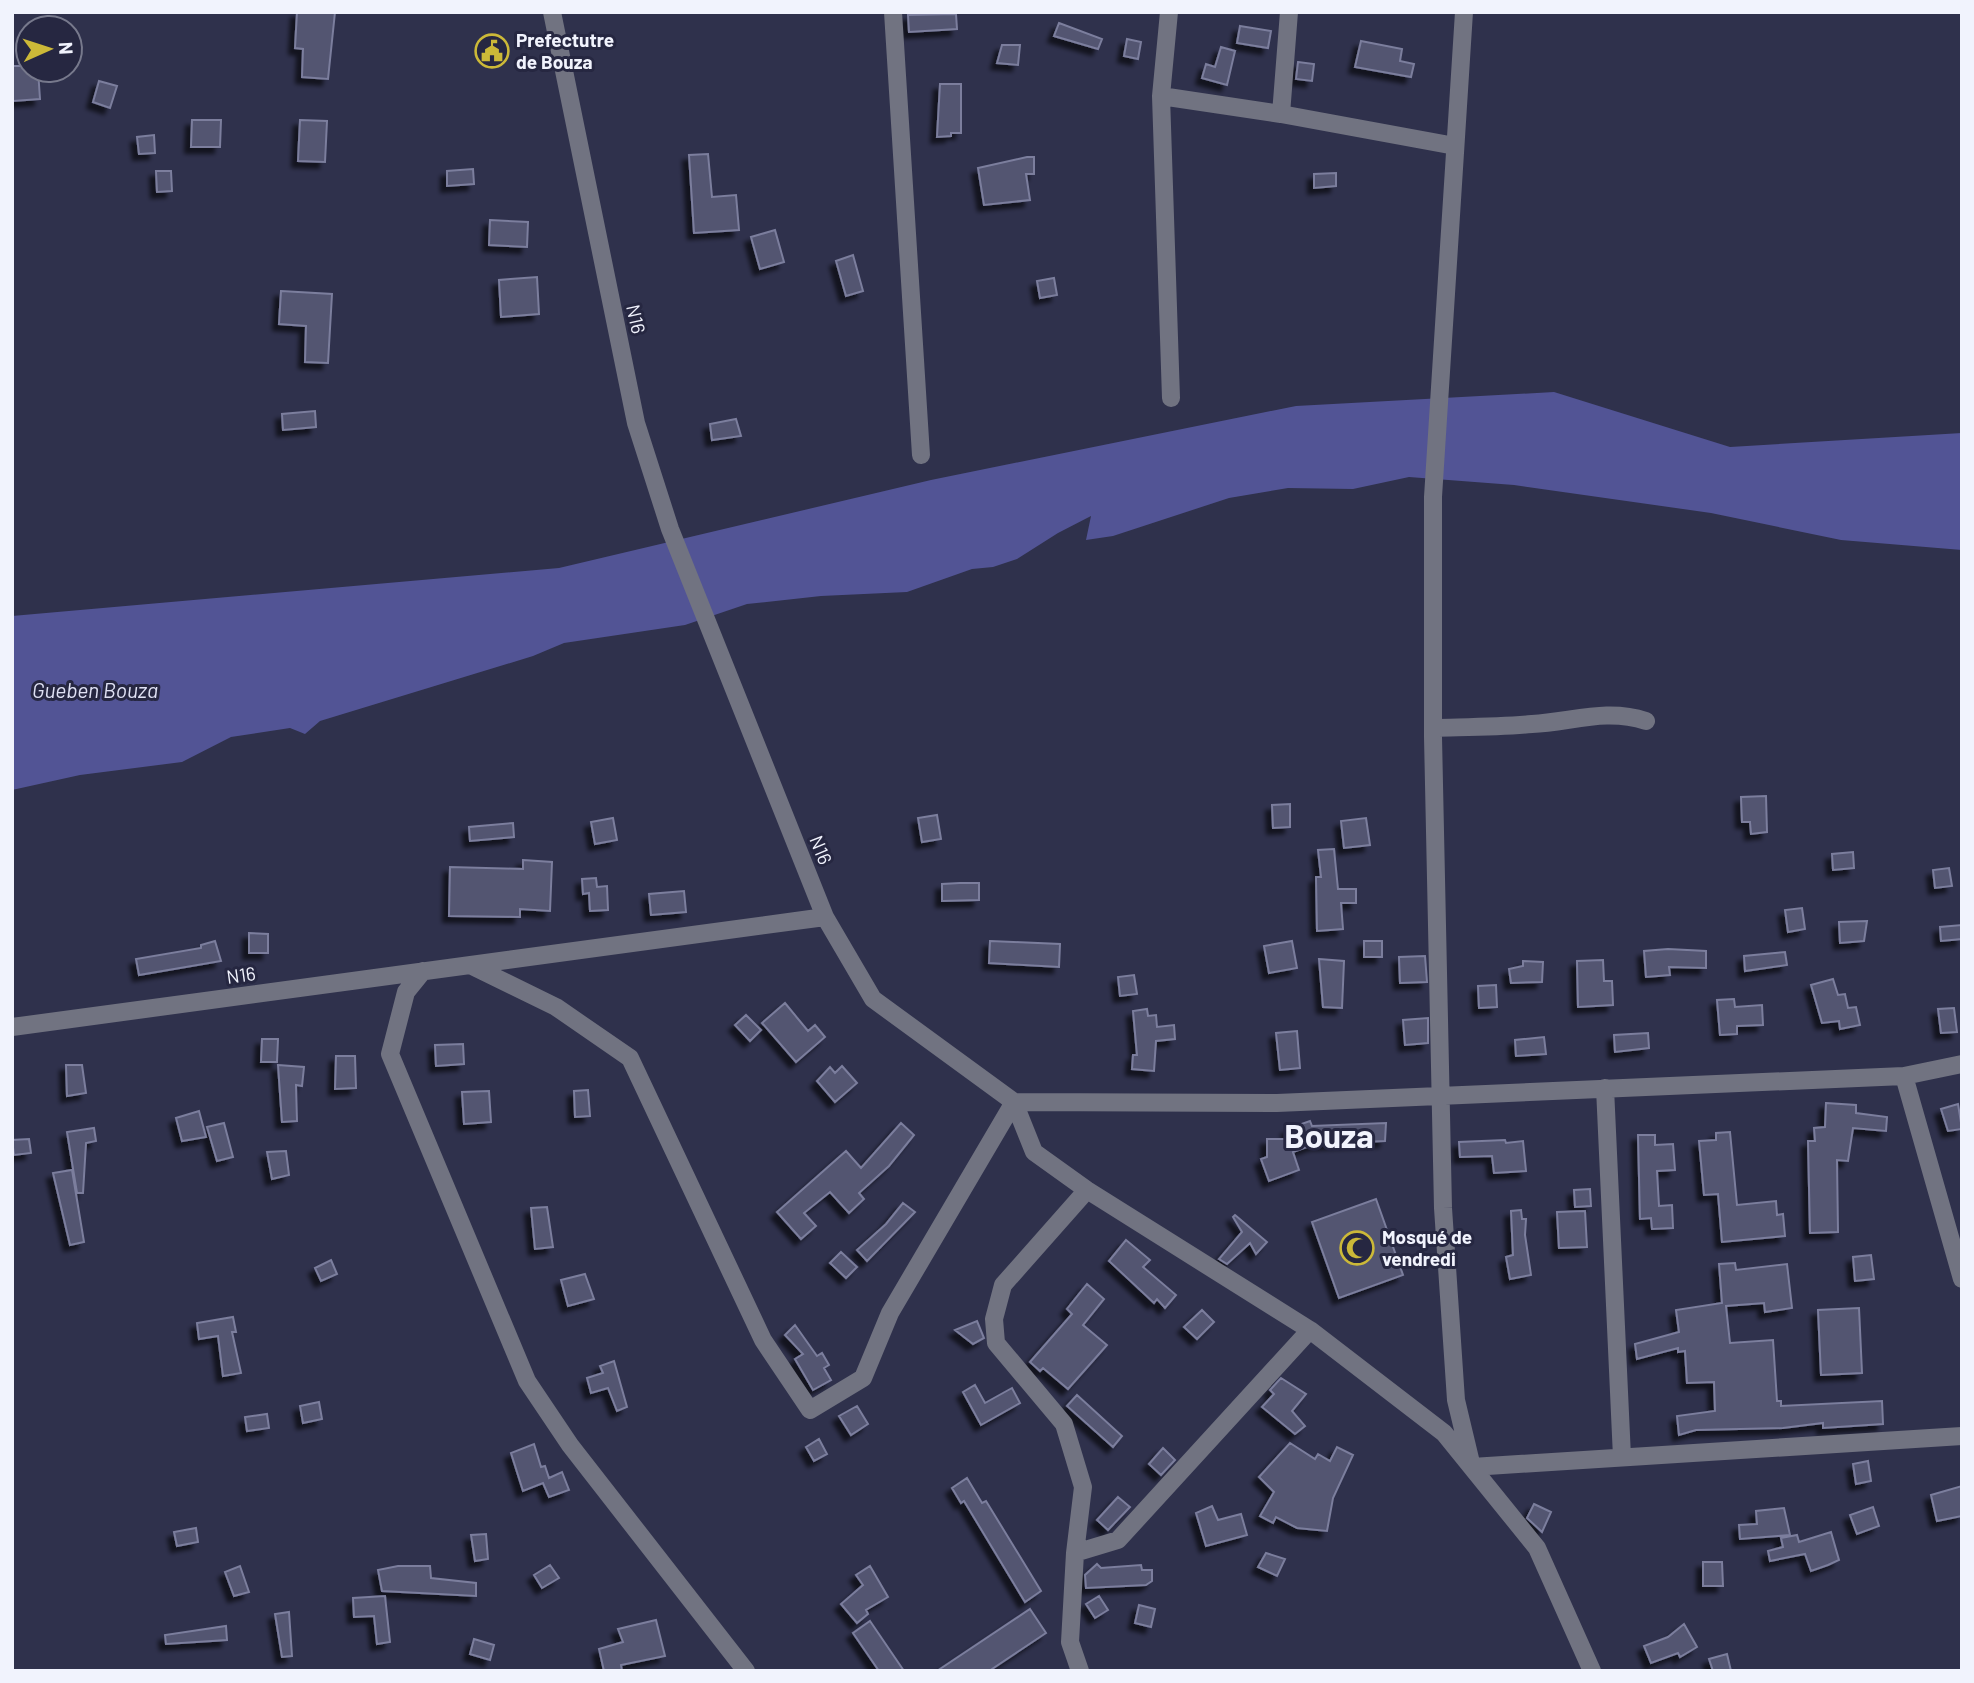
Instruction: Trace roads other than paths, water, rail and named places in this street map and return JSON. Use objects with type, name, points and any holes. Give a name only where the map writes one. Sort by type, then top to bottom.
[{"type":"street","name":"N16","points":[[12,1027],[825,917],[670,529],[636,423],[552,12]]},
{"type":"street","points":[[893,12],[921,455]]},
{"type":"street","points":[[1169,12],[1161,96],[1171,398]]},
{"type":"street","points":[[1281,114],[1289,12]]},
{"type":"street","points":[[1464,12],[1433,497],[1433,728],[1443,1208],[1456,1400],[1472,1467]]},
{"type":"street","points":[[1161,96],[1281,114],[1455,146]]},
{"type":"street","points":[[1433,728],[1535,724],[1598,714],[1624,714],[1646,721]]},
{"type":"street","points":[[825,917],[873,999],[1014,1102],[1034,1152],[1087,1191],[1311,1331],[1444,1433],[1537,1548],[1592,1671]]},
{"type":"street","points":[[470,965],[556,1007],[629,1058],[763,1340],[810,1409],[863,1378],[890,1313],[1014,1102]]},
{"type":"street","points":[[423,971],[405,992],[390,1054],[527,1381],[570,1445],[746,1671]]},
{"type":"street","points":[[1014,1102],[1277,1103],[1904,1076],[1962,1064]]},
{"type":"street","points":[[1904,1076],[1962,1279]]},
{"type":"street","points":[[1605,1088],[1622,1457]]},
{"type":"street","points":[[1080,1671],[1070,1642],[1075,1553],[1083,1487],[1064,1424],[996,1343],[994,1319],[1003,1285],[1087,1191]]},
{"type":"street","points":[[1075,1553],[1118,1540],[1311,1331]]},
{"type":"street","points":[[1472,1467],[1962,1436]]},
{"type":"water","name":"Gueben Bouza","points":[[1554,392],[1730,447],[1962,433],[1962,550],[1841,540],[1711,513],[1514,485],[1409,477],[1353,489],[1288,488],[1229,498],[1113,536],[1086,540],[1091,516],[1017,559],[993,567],[972,569],[907,592],[821,596],[747,604],[685,625],[564,643],[533,656],[320,721],[305,734],[290,728],[231,737],[182,762],[80,775],[12,790],[12,616],[559,568],[931,480],[1296,406]]},
{"type":"place","name":"Prefectutre de Bouza","points":[[492,51]]},
{"type":"place","name":"Mosqué de vendredi","points":[[1357,1248]]},
{"type":"district","name":"Bouza","points":[[1329,1136]]}]
